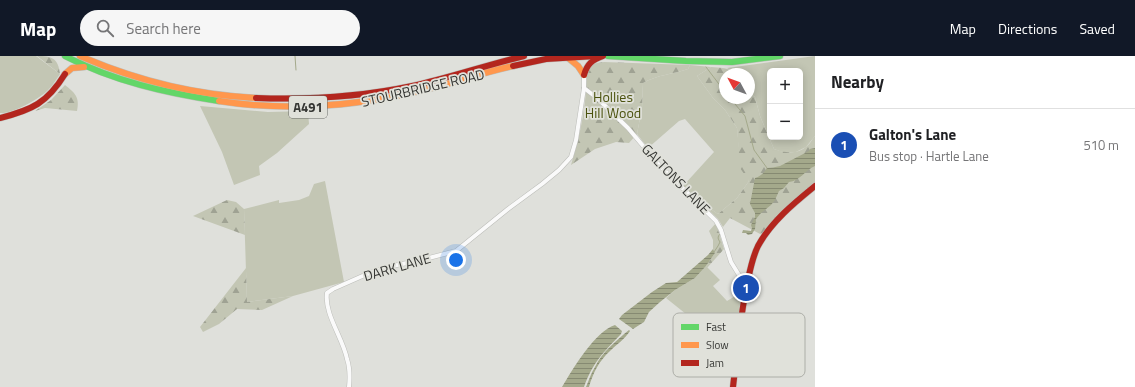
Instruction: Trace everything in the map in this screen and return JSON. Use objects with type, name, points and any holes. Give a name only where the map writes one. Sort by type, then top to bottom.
[{"type":"main road","name":"STOURBRIDGE ROAD","points":[[64,56],[114,78],[182,96],[227,103],[272,107],[307,107],[356,103],[391,98],[530,62],[567,57],[596,56]]},
{"type":"main road","points":[[64,56],[67,62],[65,74]]},
{"type":"main road","name":"STOURBRIDGE ROAD","points":[[80,56],[132,76],[187,89],[215,94],[248,97],[301,99],[345,96],[410,86],[503,60],[524,56]]},
{"type":"main road","points":[[584,75],[589,63],[603,56]]},
{"type":"main road","points":[[608,56],[686,61],[732,62],[780,56]]},
{"type":"main road","points":[[567,57],[578,66],[584,75]]},
{"type":"main road","points":[[0,118],[27,110],[41,103],[49,97],[65,74],[72,68],[88,67]]},
{"type":"main road","points":[[742,313],[754,254],[764,236],[802,196],[815,186]]},
{"type":"main road","points":[[733,387],[734,377]]},
{"type":"street","name":"DARK LANE","points":[[349,387],[350,376],[347,358],[326,304],[327,293],[333,288],[392,266],[416,262],[456,251],[559,170],[571,156],[576,140],[584,88],[584,75]]},
{"type":"street","name":"GALTONS LANE","points":[[584,88],[597,98],[628,128],[660,166],[716,221],[722,230],[731,262],[739,275],[747,283]]},
{"type":"green space","points":[[0,56],[36,56],[60,74],[50,88],[37,99],[17,109],[0,113]]},
{"type":"green space","points":[[37,56],[50,57],[56,61],[60,74]]},
{"type":"green space","points":[[815,56],[815,136],[806,147],[796,152],[785,153],[774,149],[770,140],[803,140],[803,68],[767,68],[767,132],[760,116],[755,97],[755,68],[727,68]]},
{"type":"green space","name":"Hollies Hill Wood","points":[[604,62],[690,65],[688,69],[659,76],[643,83],[642,108],[637,134],[629,143],[616,142],[595,149],[571,165],[583,117],[587,68],[591,64]]},
{"type":"green space","points":[[690,65],[711,67],[697,76],[713,98],[725,110],[737,128],[739,148],[749,181],[737,198],[718,214],[699,201],[683,186],[714,152],[685,119],[679,121],[648,148],[637,134],[642,108],[643,83],[659,76],[688,69]]},
{"type":"green space","points":[[711,67],[721,68],[719,68],[719,104],[713,98],[697,76]]},
{"type":"green space","points":[[65,85],[72,90],[76,96],[78,102],[77,111],[45,108],[35,111],[51,100]]},
{"type":"green space","points":[[755,97],[760,116],[767,132],[767,140],[770,140],[774,149],[787,152],[799,151],[808,145],[815,136],[815,182],[790,203],[762,235],[730,218],[723,227],[718,219],[699,201],[718,214],[737,198],[749,181],[740,168],[737,128],[719,104],[755,104]]},
{"type":"green space","points":[[200,106],[268,112],[308,111],[309,124],[277,153],[259,166],[260,175],[234,185],[222,152]]},
{"type":"green space","points":[[325,181],[344,282],[293,296],[247,302],[244,209],[279,200],[279,203],[299,200],[309,196],[314,184]]},
{"type":"green space","points":[[227,200],[236,202],[244,209],[245,235],[193,216]]},
{"type":"green space","points":[[716,223],[724,249],[707,268],[706,266],[715,253],[713,249],[713,240],[709,231]]},
{"type":"green space","points":[[706,266],[720,280],[713,286],[727,301],[737,295],[741,299],[739,313],[685,313],[666,298],[675,290],[695,278]]},
{"type":"green space","points":[[246,268],[247,302],[293,296],[262,310],[237,309],[219,324],[203,332],[200,327]]},
{"type":"shaded area","points":[[815,148],[815,166],[796,180],[789,182],[779,191],[771,205],[756,219],[755,229],[752,234],[748,235],[746,233],[742,233],[743,230],[751,231],[751,225],[755,217],[755,213],[750,204],[755,178],[762,174],[767,168],[780,166],[809,151],[810,149]]},
{"type":"shaded area","points":[[713,249],[715,253],[695,278],[675,290],[660,302],[649,312],[644,322],[633,329],[619,319],[652,292],[666,283],[677,282]]},
{"type":"shaded area","points":[[615,325],[622,331],[621,334],[595,364],[584,387],[562,387],[578,361],[592,343],[607,329]]},
{"type":"shaded area","points":[[629,330],[630,331],[626,337],[603,359],[595,372],[589,387],[586,387],[592,372],[602,356]]},
{"type":"waterway","points":[[295,56],[296,70]]},
{"type":"waterway","points":[[706,67],[719,84]]},
{"type":"waterway","points":[[735,104],[745,116],[754,150],[767,168]]},
{"type":"waterway","points":[[714,252],[720,242],[718,238],[720,234]]},
{"type":"traffic: fast","points":[[65,56],[83,65],[140,85],[219,101]]},
{"type":"traffic: fast","points":[[608,56],[686,61],[732,62],[780,56]]},
{"type":"traffic: slow","points":[[80,56],[101,65],[166,85],[211,94],[256,98]]},
{"type":"traffic: slow","points":[[567,57],[578,66],[584,75]]},
{"type":"traffic: slow","points":[[219,101],[298,107],[324,106],[376,100],[428,89],[513,66]]},
{"type":"traffic: slow","points":[[65,74],[72,68],[84,67]]},
{"type":"traffic: jam","points":[[256,98],[295,99],[334,97],[393,90],[426,83],[524,56]]},
{"type":"traffic: jam","points":[[513,66],[546,59],[596,56]]},
{"type":"traffic: jam","points":[[584,75],[590,63],[603,56]]},
{"type":"traffic: jam","points":[[0,118],[21,112],[38,104],[52,92],[65,74]]},
{"type":"traffic: jam","points":[[743,313],[751,265],[763,237],[791,206],[815,186]]},
{"type":"traffic: jam","points":[[733,387],[734,377]]},
{"type":"place","name":"Galton's Lane","points":[[746,288]]}]
